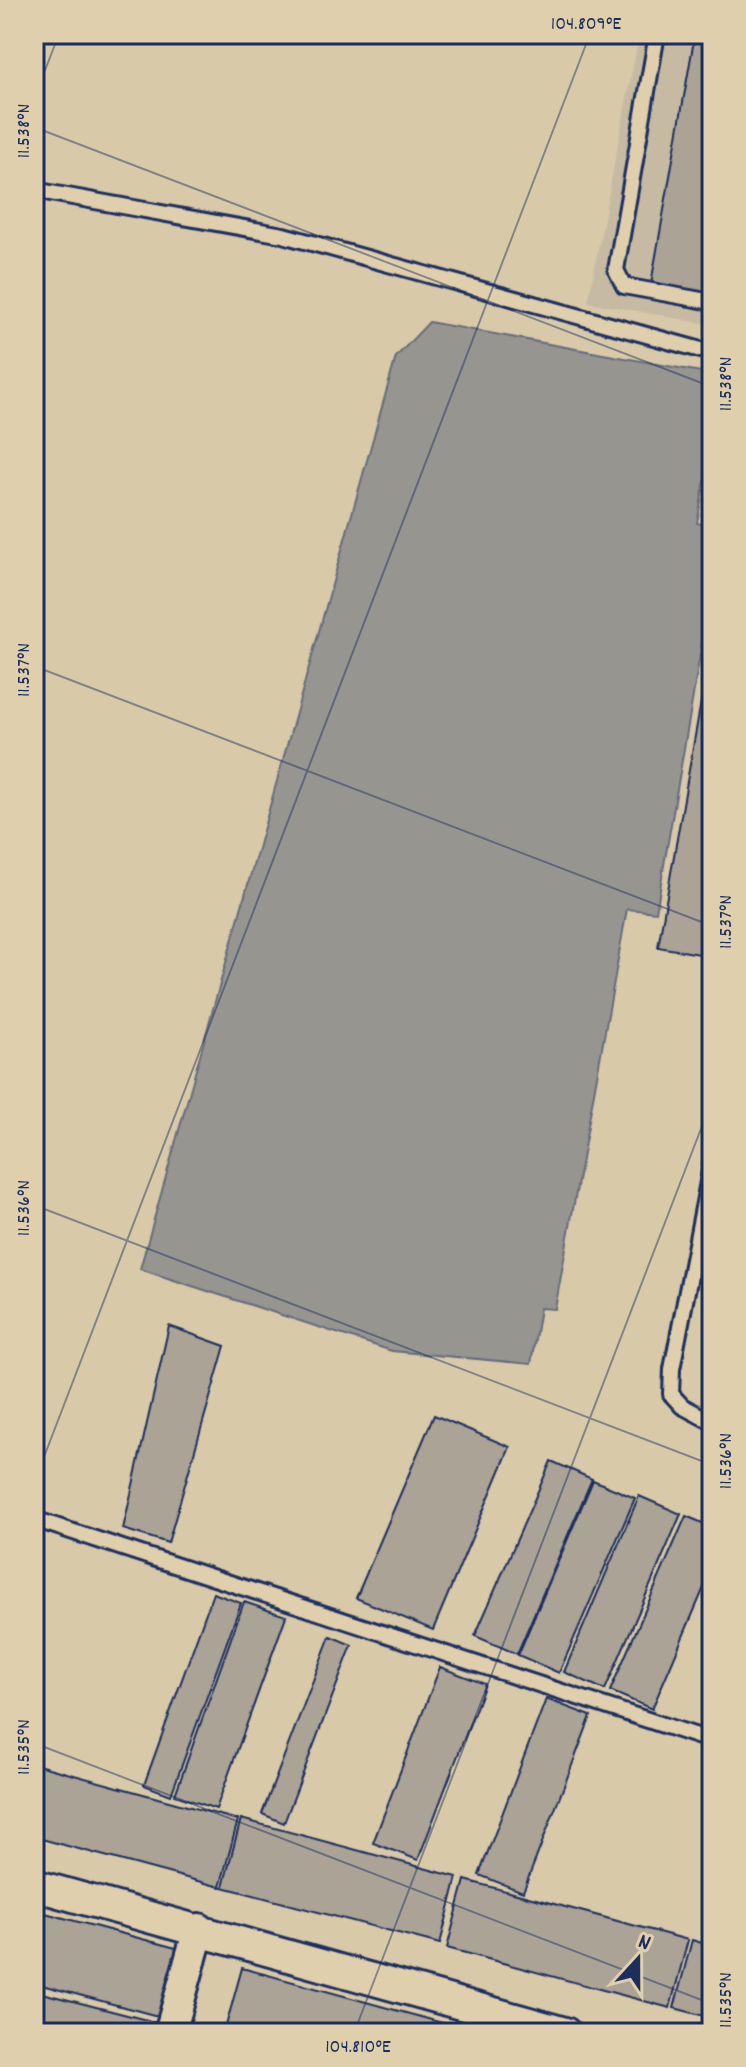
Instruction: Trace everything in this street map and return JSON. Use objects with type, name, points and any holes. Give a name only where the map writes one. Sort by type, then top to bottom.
[{"type":"street","points":[[34,1885],[565,2033]]},
{"type":"street","points":[[170,2033],[199,1929]]},
{"type":"lane","points":[[657,34],[616,270],[624,286],[712,302]]},
{"type":"lane","points":[[34,190],[283,235],[712,353]]},
{"type":"lane","points":[[712,1161],[672,1369],[671,1394],[682,1406],[712,1422]]},
{"type":"lane","points":[[34,1519],[712,1741]]},
{"type":"shaded area","points":[[639,34],[712,34],[712,325],[588,302]]},
{"type":"shaded area","points":[[429,322],[712,374],[712,443],[697,523],[712,526],[712,585],[656,912],[627,909],[555,1309],[540,1308],[531,1364],[392,1351],[140,1269],[396,357]]},
{"type":"building","points":[[695,34],[712,34],[712,295],[651,284]]},
{"type":"building","points":[[712,639],[712,956],[658,947]]},
{"type":"building","points":[[169,1326],[225,1346],[168,1543],[123,1529]]},
{"type":"building","points":[[434,1415],[510,1447],[433,1630],[356,1598]]},
{"type":"building","points":[[551,1461],[592,1479],[517,1654],[475,1636]]},
{"type":"building","points":[[593,1480],[635,1498],[559,1673],[518,1655]]},
{"type":"building","points":[[639,1496],[681,1514],[605,1690],[564,1672]]},
{"type":"building","points":[[686,1516],[712,1527],[712,1569],[652,1709],[610,1691]]},
{"type":"building","points":[[213,1593],[241,1603],[171,1795],[144,1785]]},
{"type":"building","points":[[244,1602],[286,1616],[216,1809],[175,1795]]},
{"type":"building","points":[[330,1636],[352,1645],[284,1823],[262,1814]]},
{"type":"building","points":[[440,1667],[485,1684],[418,1860],[373,1843]]},
{"type":"building","points":[[546,1699],[591,1716],[523,1892],[479,1875]]},
{"type":"building","points":[[34,1764],[238,1820],[220,1887],[34,1837]]},
{"type":"building","points":[[241,1819],[457,1877],[440,1944],[223,1887]]},
{"type":"building","points":[[465,1880],[688,1940],[670,2008],[447,1948]]},
{"type":"building","points":[[34,1910],[187,1951],[169,2019],[34,1983]]},
{"type":"building","points":[[692,1940],[712,1946],[712,2018],[674,2008]]},
{"type":"building","points":[[242,1968],[468,2030],[468,2033],[224,2033]]},
{"type":"building","points":[[34,1991],[166,2025],[164,2033],[34,2033]]}]
